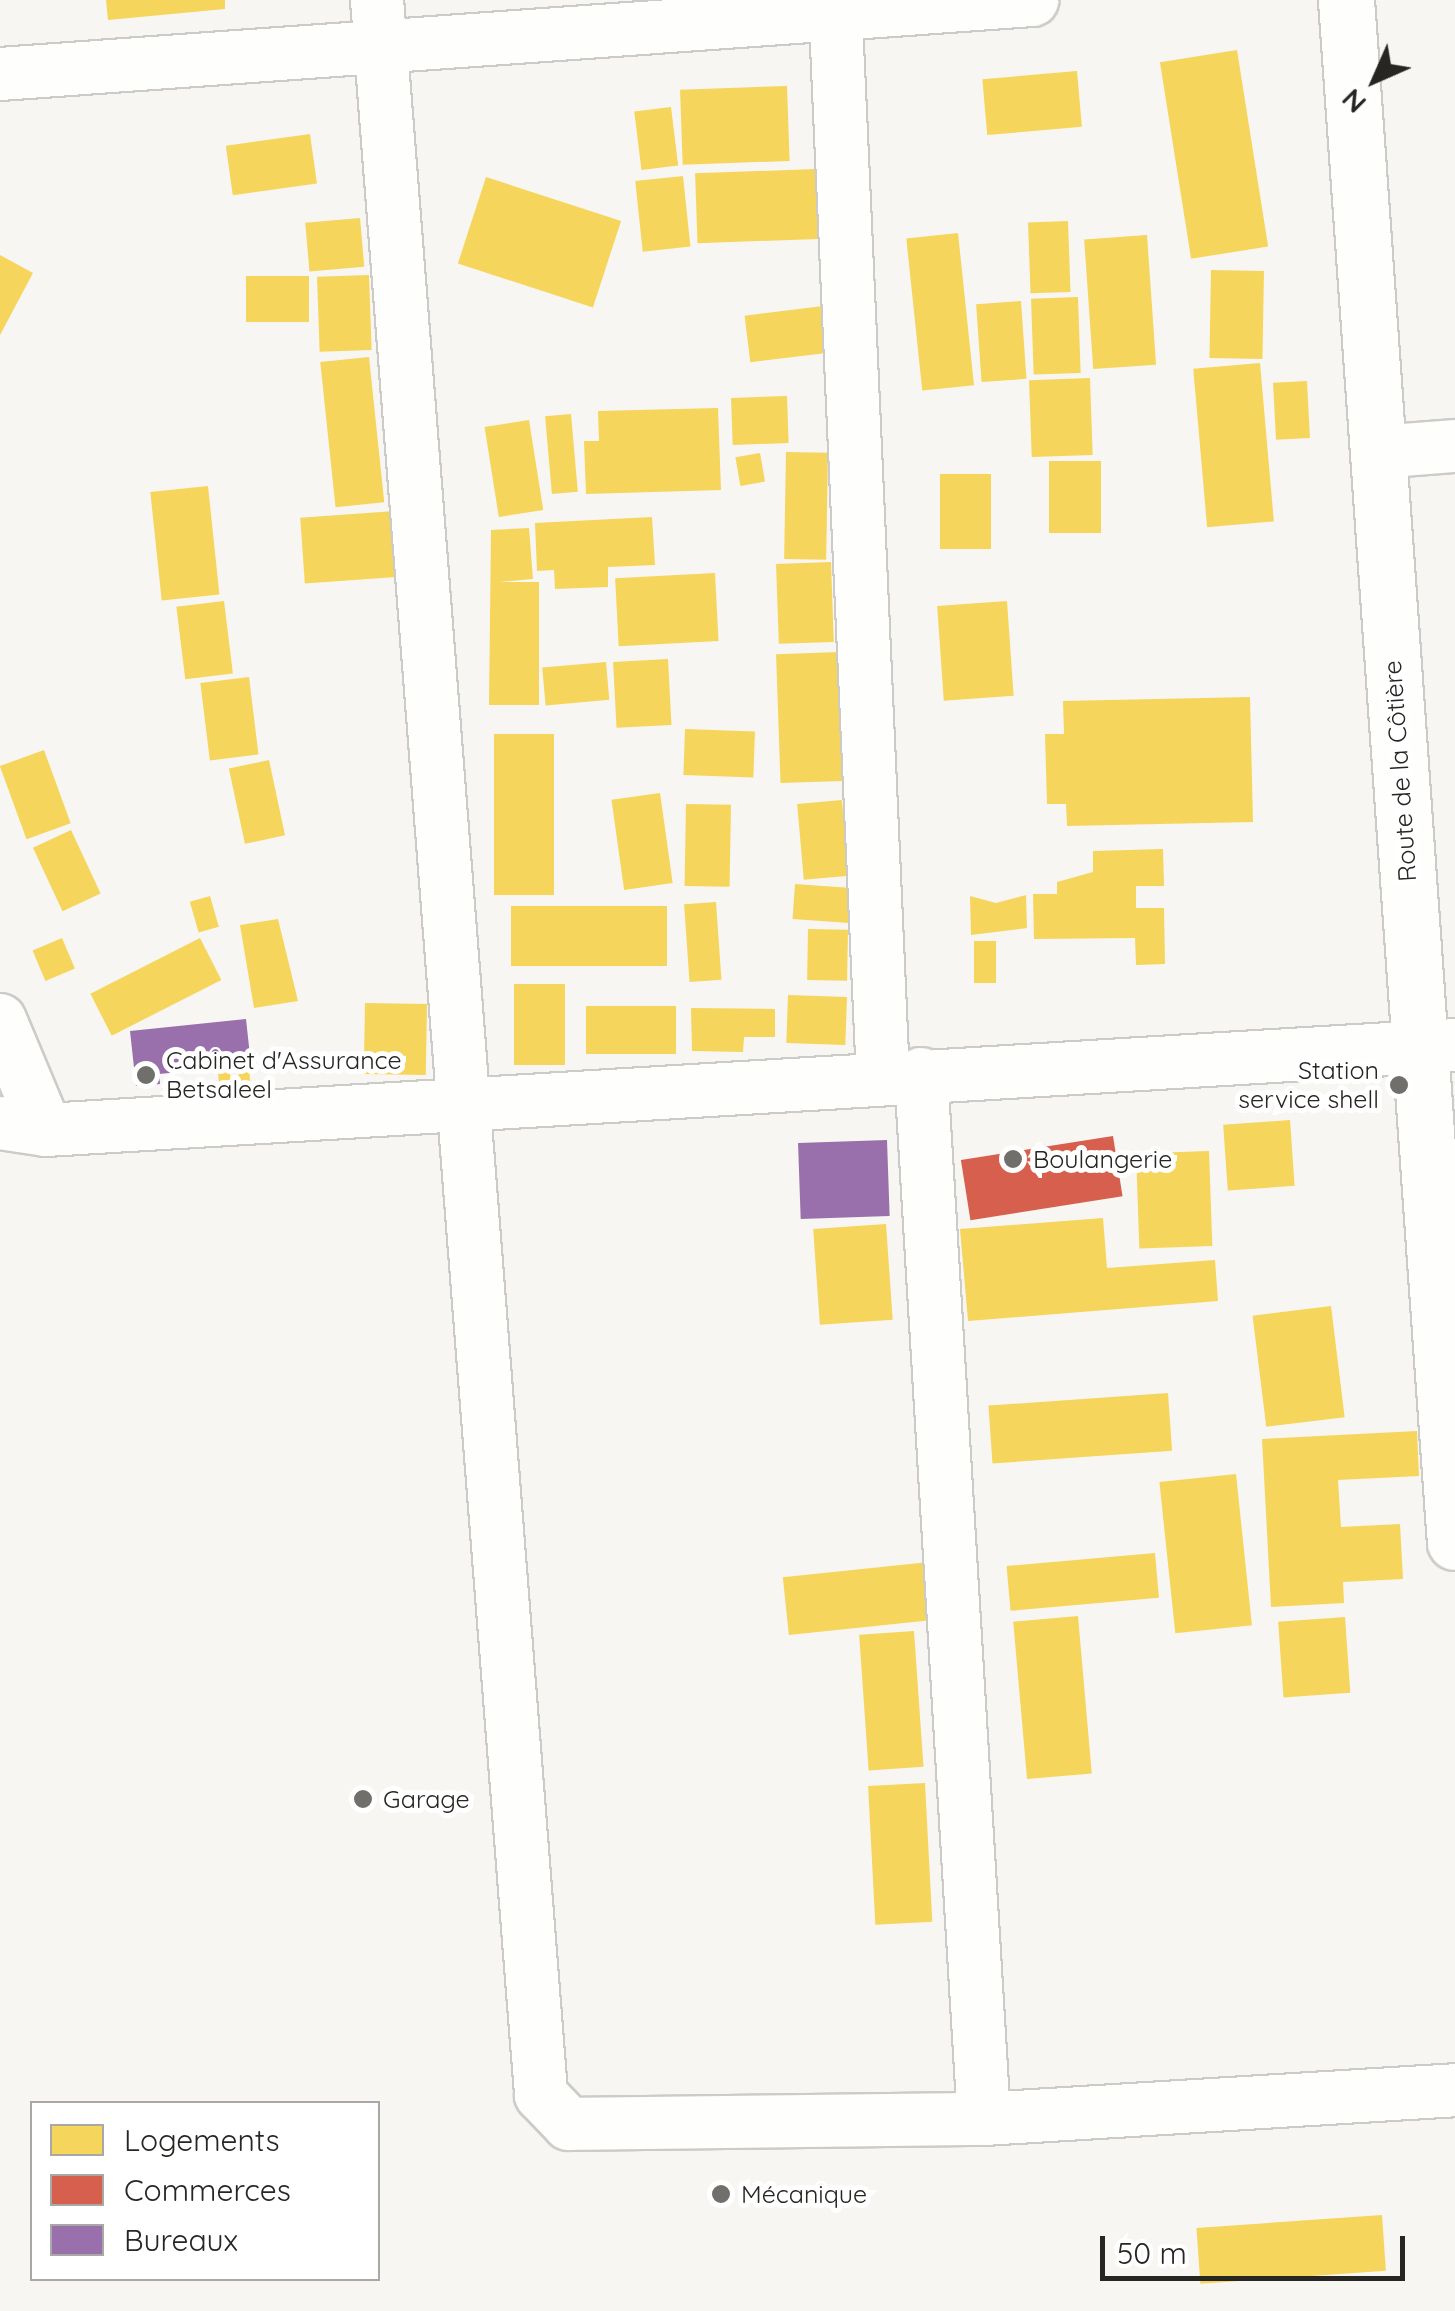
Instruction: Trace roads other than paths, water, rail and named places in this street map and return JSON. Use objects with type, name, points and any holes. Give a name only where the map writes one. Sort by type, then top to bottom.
[{"type":"main road","name":"Route de la Côtière","points":[[1346,0],[1378,452],[1439,1046],[1455,1542]]},
{"type":"street","points":[[0,74],[378,21],[1032,0]]},
{"type":"street","points":[[836,8],[902,1075],[984,2119]]},
{"type":"street","points":[[378,21],[458,1104],[541,2095],[569,2124],[984,2119],[1455,2090]]},
{"type":"street","points":[[1378,452],[1455,446]]},
{"type":"street","points":[[0,1020],[23,1126],[1439,1046]]},
{"type":"place","name":"Cabinet d'Assurance Betsaleel","points":[[146,1075]]},
{"type":"place","name":"Station service shell","points":[[1399,1085]]},
{"type":"place","name":"Boulangerie","points":[[1013,1159]]},
{"type":"place","name":"Garage","points":[[363,1799]]},
{"type":"place","name":"Mécanique","points":[[721,2194]]}]
